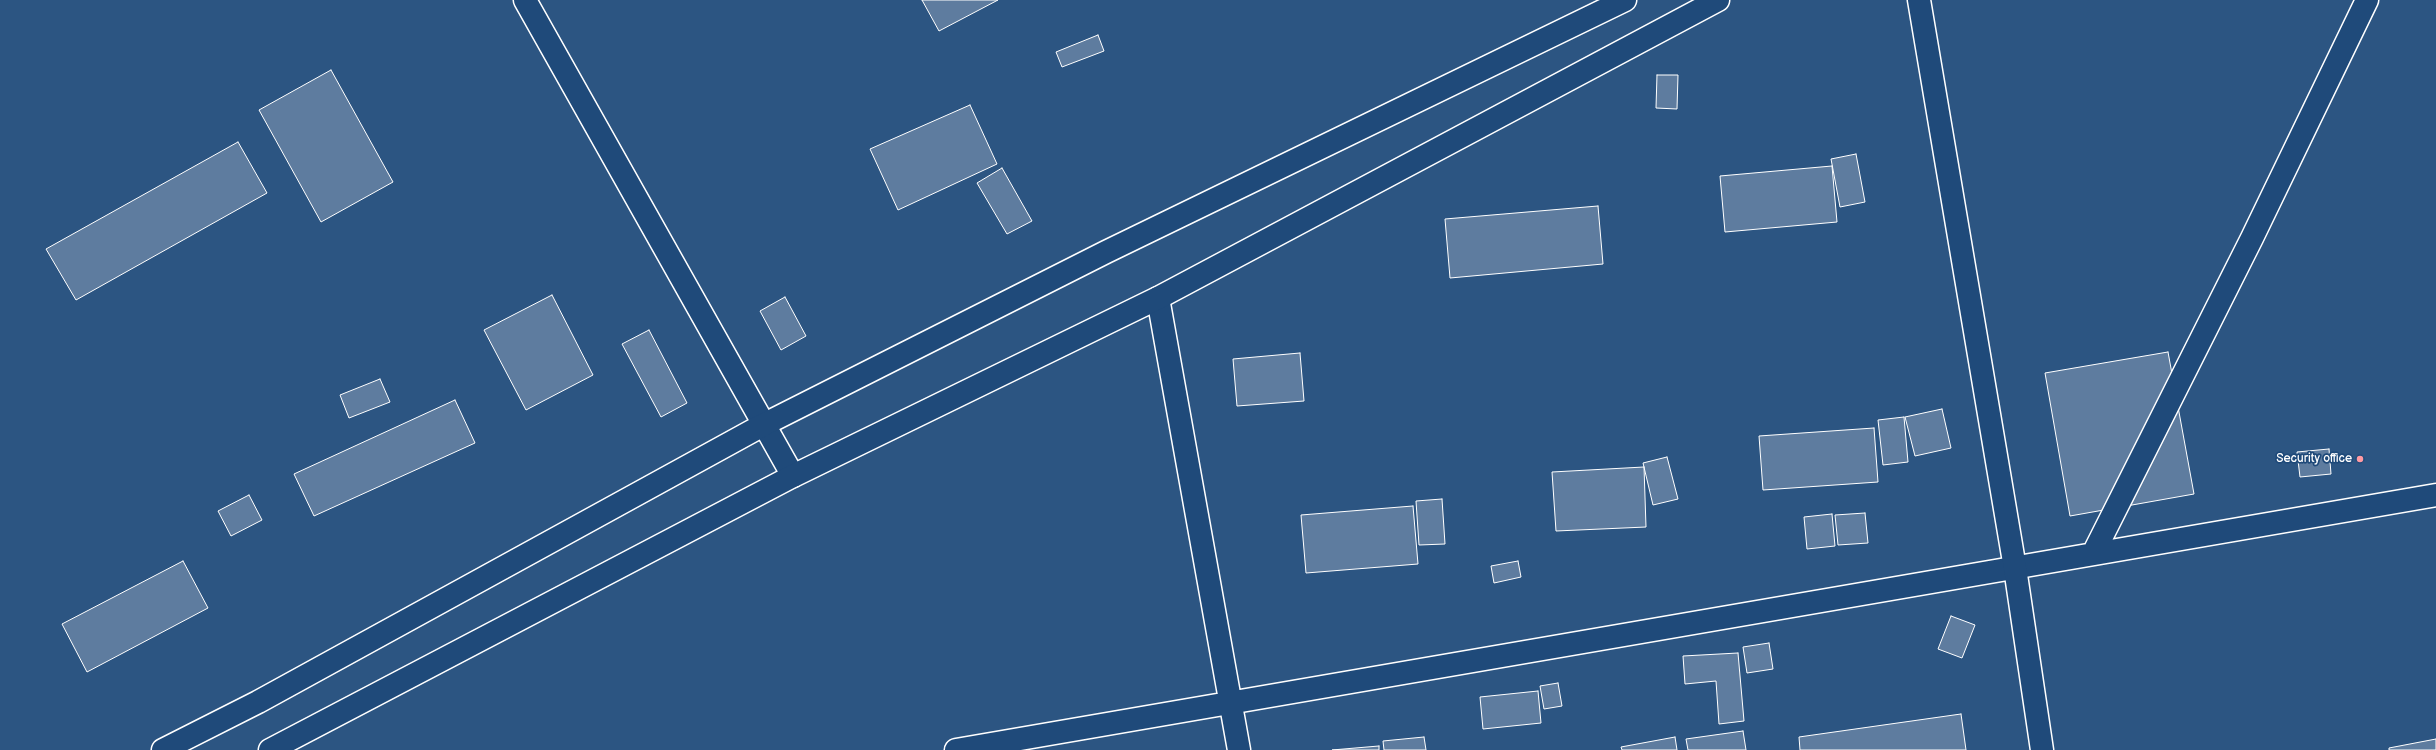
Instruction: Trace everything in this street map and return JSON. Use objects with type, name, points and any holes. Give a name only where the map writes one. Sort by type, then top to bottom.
[{"type":"street","points":[[525,0],[793,476]]},
{"type":"street","points":[[164,750],[258,702],[763,425],[1106,252],[1625,0]]},
{"type":"street","points":[[276,749],[793,476],[1158,298],[1718,0]]},
{"type":"street","points":[[1919,0],[2015,568],[2042,750]]},
{"type":"street","points":[[2094,554],[2252,238],[2367,0]]},
{"type":"street","points":[[1158,298],[1239,750]]},
{"type":"street","points":[[956,750],[2436,495]]},
{"type":"building","points":[[922,0],[998,0],[939,31]]},
{"type":"building","points":[[1098,35],[1104,51],[1062,67],[1056,52]]},
{"type":"building","points":[[331,70],[393,182],[321,222],[259,110]]},
{"type":"building","points":[[1657,75],[1678,75],[1677,109],[1656,108]]},
{"type":"building","points":[[970,105],[997,164],[898,210],[870,149]]},
{"type":"building","points":[[238,142],[267,193],[76,300],[46,249]]},
{"type":"building","points":[[1856,154],[1865,202],[1840,207],[1831,159]]},
{"type":"building","points":[[1832,166],[1837,222],[1725,232],[1720,176]]},
{"type":"building","points":[[1002,168],[1032,221],[1007,234],[977,183]]},
{"type":"building","points":[[1598,206],[1603,264],[1450,278],[1445,219]]},
{"type":"building","points":[[552,295],[593,375],[526,410],[484,330]]},
{"type":"building","points":[[785,297],[806,336],[781,350],[760,311]]},
{"type":"building","points":[[649,330],[687,403],[661,417],[622,344]]},
{"type":"building","points":[[2168,352],[2194,494],[2070,516],[2045,373]]},
{"type":"building","points":[[1300,353],[1304,401],[1237,406],[1233,359]]},
{"type":"building","points":[[380,379],[390,402],[349,418],[340,395]]},
{"type":"building","points":[[455,400],[475,443],[314,516],[294,474]]},
{"type":"building","points":[[1942,409],[1951,448],[1915,456],[1905,417]]},
{"type":"building","points":[[1904,417],[1908,462],[1883,465],[1878,420]]},
{"type":"building","points":[[1874,428],[1878,482],[1763,490],[1759,436]]},
{"type":"building","points":[[2329,449],[2331,474],[2300,477],[2297,452]]},
{"type":"building","points":[[1667,457],[1678,499],[1653,505],[1643,463]]},
{"type":"building","points":[[1644,467],[1646,527],[1556,531],[1552,472]]},
{"type":"building","points":[[249,495],[262,520],[231,536],[218,511]]},
{"type":"building","points":[[1442,499],[1445,544],[1419,545],[1416,501]]},
{"type":"building","points":[[1413,506],[1418,564],[1306,573],[1301,515]]},
{"type":"building","points":[[1865,513],[1868,543],[1838,545],[1835,515]]},
{"type":"building","points":[[1832,514],[1835,546],[1807,549],[1804,517]]},
{"type":"building","points":[[183,561],[208,608],[87,672],[62,624]]},
{"type":"building","points":[[1518,561],[1521,577],[1494,583],[1491,566]]},
{"type":"building","points":[[1951,616],[1975,625],[1962,658],[1938,649]]},
{"type":"building","points":[[1769,643],[1773,669],[1747,673],[1743,647]]},
{"type":"building","points":[[1738,653],[1744,721],[1719,724],[1716,681],[1685,684],[1683,656]]},
{"type":"building","points":[[1558,683],[1562,706],[1544,709],[1540,686]]},
{"type":"building","points":[[1538,691],[1541,723],[1483,729],[1480,697]]},
{"type":"building","points":[[1961,714],[1966,750],[1800,750],[1799,737]]},
{"type":"building","points":[[1743,731],[1746,750],[1688,750],[1686,739]]},
{"type":"building","points":[[1424,737],[1426,750],[1384,750],[1383,741]]},
{"type":"building","points":[[1675,737],[1677,750],[1622,750],[1621,747]]},
{"type":"building","points":[[2436,739],[2436,750],[2389,750],[2389,748]]},
{"type":"building","points":[[1379,746],[1379,750],[1332,750]]},
{"type":"place","name":"Security office","points":[[2360,459]]}]
